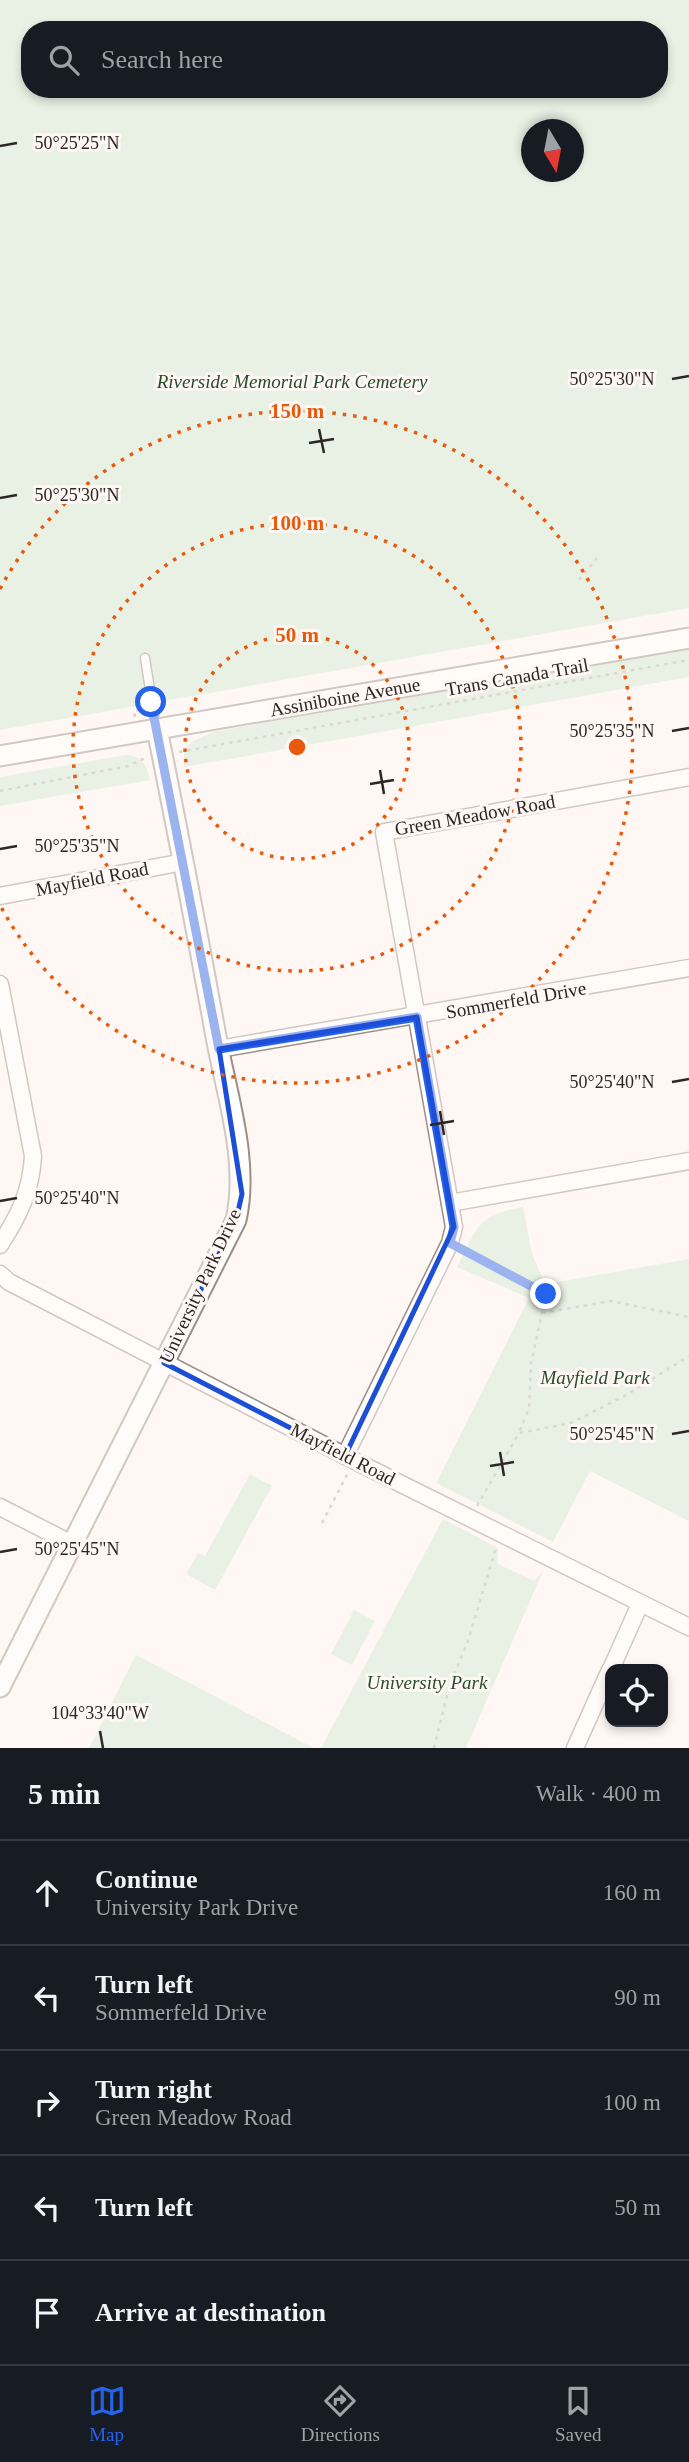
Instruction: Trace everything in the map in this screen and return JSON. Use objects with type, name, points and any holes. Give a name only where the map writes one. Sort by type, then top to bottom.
[{"type":"street","name":"Assiniboine Avenue","points":[[0,755],[689,638]]},
{"type":"street","name":"University Park Drive","points":[[0,1687],[236,1220],[242,1194],[219,1049],[157,729]]},
{"type":"street","name":"Green Meadow Road","points":[[347,1463],[450,1243],[454,1227],[384,832],[689,777]]},
{"type":"street","name":"Mayfield Road","points":[[0,897],[184,862]]},
{"type":"street","name":"Sommerfeld Drive","points":[[219,1049],[689,968]]},
{"type":"street","points":[[0,984],[33,1156],[32,1183],[22,1209],[0,1245]]},
{"type":"street","points":[[450,1203],[689,1161]]},
{"type":"street","name":"Mayfield Road","points":[[0,1274],[9,1282],[347,1463],[470,1518],[689,1627]]},
{"type":"street","points":[[0,1507],[72,1544]]},
{"type":"street","points":[[613,1664],[640,1604]]},
{"type":"street","points":[[575,1748],[605,1681]]},
{"type":"lane","points":[[145,658],[157,729]]},
{"type":"path","points":[[579,580],[596,559]]},
{"type":"path","name":"Trans Canada Trail","points":[[185,751],[689,660]]},
{"type":"path","points":[[0,791],[128,765],[142,758]]},
{"type":"path","points":[[450,1243],[546,1294],[531,1364],[528,1408],[519,1433],[470,1518]]},
{"type":"path","points":[[542,1313],[611,1301],[689,1317]]},
{"type":"path","points":[[519,1433],[571,1423],[628,1394],[689,1356]]},
{"type":"path","points":[[322,1523],[347,1463]]},
{"type":"path","points":[[435,1748],[450,1684],[468,1641],[489,1563],[502,1534]]},
{"type":"highlighted area","points":[[417,1017],[454,1227],[345,1456],[164,1363],[236,1220],[242,1194],[219,1049]]},
{"type":"green space","name":"Riverside Memorial Park Cemetery","points":[[0,0],[689,0],[689,608],[0,730]]},
{"type":"green space","points":[[689,646],[689,677],[184,767],[184,750],[193,741],[213,732]]},
{"type":"green space","points":[[127,755],[143,762],[150,780],[0,806],[0,777]]},
{"type":"green space","name":"Mayfield Park","points":[[523,1207],[532,1254],[545,1284],[689,1259],[689,1521],[590,1471],[553,1542],[436,1483],[529,1298],[457,1267],[480,1225],[496,1215]]},
{"type":"green space","points":[[250,1474],[272,1486],[215,1590],[186,1574],[198,1553],[205,1556]]},
{"type":"green space","name":"University Park","points":[[443,1519],[498,1548],[498,1564],[534,1581],[543,1571],[466,1748],[321,1748]]},
{"type":"green space","points":[[354,1610],[375,1621],[352,1665],[331,1654]]},
{"type":"green space","points":[[136,1655],[314,1748],[89,1748]]},
{"type":"route","points":[[151,702],[219,1049],[417,1017],[454,1227],[450,1243],[546,1294]]}]
